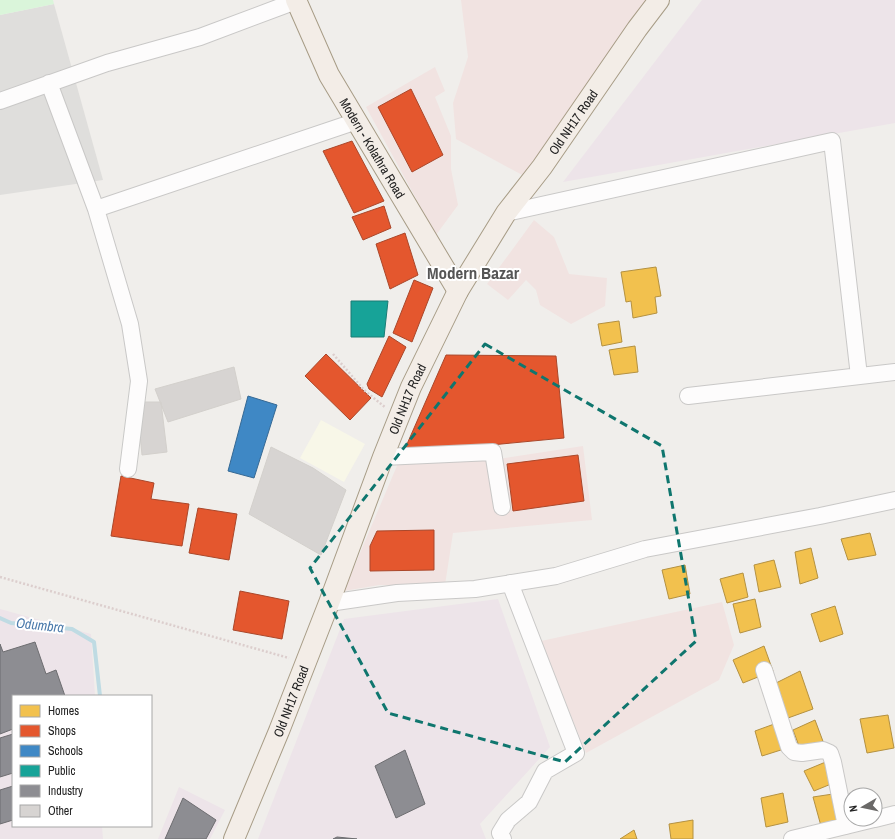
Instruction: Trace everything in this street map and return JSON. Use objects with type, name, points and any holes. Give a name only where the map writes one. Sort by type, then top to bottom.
[{"type":"main road","name":"Modern - Kolathra Road","points":[[296,0],[329,75],[458,290]]},
{"type":"main road","name":"Old NH17 Road","points":[[234,839],[279,731],[329,603],[398,419],[458,290],[506,213],[542,167],[659,0]]},
{"type":"street","points":[[0,101],[107,63],[200,37],[296,0]]},
{"type":"street","points":[[49,83],[96,209],[130,324],[139,381],[128,469]]},
{"type":"street","points":[[96,209],[356,121]]},
{"type":"street","points":[[506,213],[832,141],[859,376]]},
{"type":"street","points":[[688,396],[895,372]]},
{"type":"street","points":[[383,457],[494,452],[502,507]]},
{"type":"street","points":[[329,603],[397,593],[475,588],[556,576],[645,549],[820,516],[895,500]]},
{"type":"street","points":[[503,839],[500,833],[508,820],[529,802],[545,771],[576,753],[510,583]]},
{"type":"street","points":[[764,670],[789,747],[794,752],[802,753],[823,750],[830,753],[843,811]]},
{"type":"street","points":[[883,817],[895,814]]},
{"type":"street","points":[[792,839],[843,827]]},
{"type":"path","points":[[333,354],[364,390],[398,419]]},
{"type":"path","points":[[0,577],[305,663]]},
{"type":"highlighted area","points":[[485,344],[662,446],[696,641],[565,762],[388,713],[310,568]]},
{"type":"shaded area","points":[[461,0],[647,0],[524,176],[456,139],[453,103],[468,57]]},
{"type":"shaded area","points":[[702,0],[895,0],[895,123],[563,182]]},
{"type":"shaded area","points":[[54,4],[103,180],[0,195],[0,15]]},
{"type":"shaded area","points":[[435,67],[445,91],[435,97],[451,136],[451,169],[458,205],[436,235],[366,107]]},
{"type":"shaded area","points":[[534,220],[554,237],[569,274],[607,278],[605,306],[571,324],[540,305],[536,290],[526,280],[508,300],[487,284]]},
{"type":"shaded area","points":[[321,420],[365,444],[344,482],[300,458]]},
{"type":"shaded area","points":[[583,446],[592,520],[453,533],[445,585],[379,585],[344,591],[399,461],[492,460]]},
{"type":"shaded area","points":[[498,599],[550,747],[480,824],[486,839],[258,839],[344,619]]},
{"type":"shaded area","points":[[722,602],[734,645],[719,680],[586,753],[541,641]]},
{"type":"shaded area","points":[[0,609],[91,634],[95,695],[12,695],[12,827],[102,827],[103,839],[0,839]]},
{"type":"shaded area","points":[[179,787],[225,810],[210,839],[158,839]]},
{"type":"green space","points":[[0,0],[53,0],[54,4],[0,15]]},
{"type":"building: Homes","points":[[656,267],[661,296],[655,297],[657,313],[633,318],[631,301],[626,302],[621,272]]},
{"type":"building: Homes","points":[[619,321],[622,342],[602,346],[598,324]]},
{"type":"building: Homes","points":[[635,346],[638,372],[614,375],[609,350]]},
{"type":"building: Homes","points":[[870,533],[876,555],[848,560],[841,539]]},
{"type":"building: Homes","points":[[811,548],[818,578],[800,584],[795,552]]},
{"type":"building: Homes","points":[[774,560],[781,587],[759,592],[754,565]]},
{"type":"building: Homes","points":[[685,565],[690,594],[669,599],[662,570]]},
{"type":"building: Homes","points":[[743,573],[748,597],[727,603],[720,579]]},
{"type":"building: Homes","points":[[755,599],[761,627],[740,633],[733,604]]},
{"type":"building: Homes","points":[[835,606],[843,634],[820,642],[811,614]]},
{"type":"building: Homes","points":[[764,646],[773,671],[743,683],[733,660]]},
{"type":"building: Homes","points":[[800,671],[813,709],[788,718],[776,683]]},
{"type":"building: Homes","points":[[888,715],[894,748],[867,753],[860,719]]},
{"type":"building: Homes","points":[[815,720],[824,744],[802,754],[793,730]]},
{"type":"building: Homes","points":[[777,723],[784,749],[762,756],[755,731]]},
{"type":"building: Homes","points":[[828,761],[836,782],[814,791],[804,771]]},
{"type":"building: Homes","points":[[783,793],[788,822],[766,827],[761,798]]},
{"type":"building: Homes","points":[[833,794],[841,820],[821,826],[813,797]]},
{"type":"building: Homes","points":[[693,820],[693,839],[671,839],[669,824]]},
{"type":"building: Homes","points":[[634,830],[637,839],[620,839]]},
{"type":"building: Shops","points":[[411,89],[443,155],[412,172],[378,107]]},
{"type":"building: Shops","points":[[352,141],[384,201],[354,213],[323,151]]},
{"type":"building: Shops","points":[[384,206],[391,228],[363,240],[352,217]]},
{"type":"building: Shops","points":[[405,233],[418,275],[390,289],[376,244]]},
{"type":"building: Shops","points":[[414,280],[433,288],[412,342],[393,333]]},
{"type":"building: Shops","points":[[389,336],[406,347],[382,397],[369,389],[367,384]]},
{"type":"building: Shops","points":[[326,354],[371,398],[350,420],[305,376]]},
{"type":"building: Shops","points":[[446,355],[556,356],[564,438],[404,451]]},
{"type":"building: Shops","points":[[578,455],[584,501],[513,511],[507,464]]},
{"type":"building: Shops","points":[[121,476],[154,483],[151,499],[189,504],[182,546],[111,536]]},
{"type":"building: Shops","points":[[198,508],[237,514],[229,560],[189,553]]},
{"type":"building: Shops","points":[[434,530],[434,570],[370,571],[370,546],[377,531]]},
{"type":"building: Shops","points":[[240,591],[289,601],[282,639],[233,630]]},
{"type":"building: Schools","points":[[248,396],[277,405],[254,478],[228,471]]},
{"type":"building: Public","points":[[351,301],[388,301],[384,337],[351,337]]},
{"type":"building: Industry","points":[[35,642],[46,674],[56,670],[65,695],[12,695],[12,729],[0,734],[0,644],[3,652]]},
{"type":"building: Industry","points":[[12,734],[12,773],[0,777],[0,738]]},
{"type":"building: Industry","points":[[405,750],[425,804],[396,818],[375,766]]},
{"type":"building: Industry","points":[[12,786],[12,820],[0,824],[0,790]]},
{"type":"building: Industry","points":[[183,798],[216,820],[206,839],[165,839]]},
{"type":"building: Industry","points":[[337,837],[357,839],[333,839]]},
{"type":"building: Other","points":[[234,367],[241,399],[168,422],[155,389]]},
{"type":"building: Other","points":[[137,402],[161,402],[167,452],[142,455]]},
{"type":"building: Other","points":[[271,447],[313,468],[346,490],[321,555],[249,514]]},
{"type":"waterway","name":"Odumbra","points":[[0,618],[11,623],[72,629],[94,642],[100,695]]},
{"type":"district","name":"Modern Bazar","points":[[473,272]]}]
